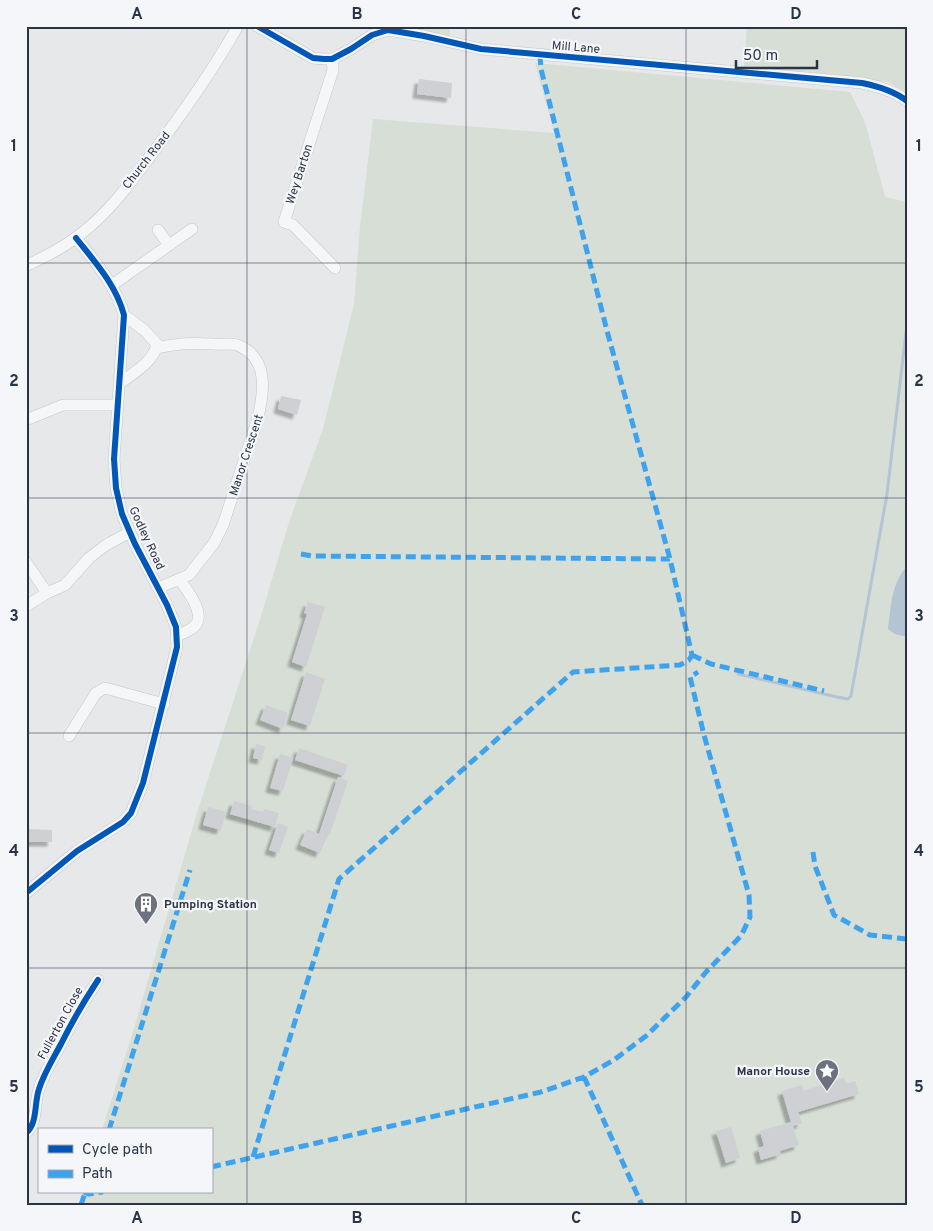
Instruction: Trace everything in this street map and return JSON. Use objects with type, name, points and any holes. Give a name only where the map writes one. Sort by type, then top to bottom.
[{"type":"street","name":"Church Road","points":[[26,266],[48,256],[76,238],[111,204],[137,174],[207,78],[238,26]]},
{"type":"street","points":[[257,26],[313,58],[332,59]]},
{"type":"street","name":"Mill Lane","points":[[332,59],[372,35],[388,30],[482,49],[862,83],[884,89],[907,101]]},
{"type":"street","name":"Wey Barton","points":[[332,59],[333,70],[284,222],[293,226],[335,268]]},
{"type":"street","points":[[112,285],[192,229]]},
{"type":"street","points":[[158,230],[169,245]]},
{"type":"street","name":"Godley Road","points":[[27,891],[77,851],[123,822],[131,812],[143,783],[177,647],[176,627],[122,514],[116,488],[114,459],[124,315],[120,299],[112,285],[76,238]]},
{"type":"street","points":[[119,384],[146,363],[157,348],[157,344],[144,330],[124,315]]},
{"type":"street","name":"Manor Crescent","points":[[157,348],[184,343],[236,345],[257,359],[262,373],[261,406],[223,525],[204,558],[189,575],[158,588]]},
{"type":"street","points":[[26,420],[63,405],[118,405]]},
{"type":"street","points":[[26,606],[65,585],[89,558],[106,545],[130,532]]},
{"type":"street","points":[[26,562],[47,593]]},
{"type":"street","points":[[176,636],[191,629],[197,623],[198,612],[180,580]]},
{"type":"street","points":[[77,731],[96,694],[105,688],[164,704]]},
{"type":"street","name":"Fullerton Close","points":[[26,1133],[30,1130],[38,1091],[46,1072],[84,1000],[98,980]]},
{"type":"shaded area","points":[[401,26],[450,26],[450,39]]},
{"type":"shaded area","points":[[747,26],[907,26],[907,93],[888,82],[744,66]]},
{"type":"shaded area","points":[[535,63],[850,92],[865,122],[885,197],[907,202],[907,1205],[78,1205],[81,1194],[212,1194],[212,1128],[103,1128],[197,813],[262,613],[289,522],[323,429],[354,304],[360,227],[373,119],[554,133]]},
{"type":"water","points":[[907,566],[907,637],[895,634],[888,629],[895,588]]},
{"type":"building","points":[[419,79],[452,83],[451,98],[417,94]]},
{"type":"building","points":[[281,396],[301,400],[297,415],[278,409]]},
{"type":"building","points":[[308,602],[325,607],[306,667],[292,662],[307,614],[304,613]]},
{"type":"building","points":[[306,672],[325,679],[310,726],[291,720]]},
{"type":"building","points":[[266,705],[288,713],[283,729],[260,720]]},
{"type":"building","points":[[256,744],[265,746],[262,760],[253,758]]},
{"type":"building","points":[[299,748],[348,765],[344,776],[295,760]]},
{"type":"building","points":[[280,754],[293,758],[283,791],[270,788]]},
{"type":"building","points":[[338,777],[348,781],[330,834],[328,834],[320,853],[300,845],[307,829],[319,834]]},
{"type":"building","points":[[234,801],[252,806],[251,809],[263,812],[264,809],[279,813],[275,827],[230,814]]},
{"type":"building","points":[[208,807],[226,812],[221,830],[203,825]]},
{"type":"building","points":[[278,823],[288,827],[279,853],[269,850]]},
{"type":"building","points":[[26,829],[52,830],[52,842],[26,842]]},
{"type":"building","points":[[844,1078],[846,1084],[855,1081],[859,1094],[798,1112],[802,1123],[793,1126],[799,1145],[780,1151],[781,1154],[761,1160],[758,1148],[764,1146],[760,1131],[791,1122],[782,1091],[802,1085],[803,1091]]},
{"type":"building","points":[[731,1127],[740,1158],[726,1163],[716,1131]]},
{"type":"waterway","points":[[738,674],[837,697],[848,699],[851,696],[887,494],[907,324]]},
{"type":"marked path","points":[[540,55],[541,69],[607,331],[670,559],[692,655]]},
{"type":"marked path","points":[[301,554],[312,556],[670,559]]},
{"type":"marked path","points":[[692,655],[711,664],[824,691]]},
{"type":"marked path","points":[[253,1157],[339,879],[573,672],[680,665],[689,660],[692,655]]},
{"type":"marked path","points":[[212,1167],[541,1092],[584,1077],[614,1060],[646,1036],[686,997],[706,972],[741,936],[750,917],[749,895],[704,735],[690,677],[698,672]]},
{"type":"marked path","points":[[813,852],[815,866],[834,915],[870,935],[907,939]]},
{"type":"marked path","points":[[110,1128],[190,870]]},
{"type":"marked path","points":[[584,1077],[642,1205]]},
{"type":"marked path","points":[[81,1205],[85,1194]]},
{"type":"cycle path","points":[[257,26],[313,58],[332,59],[372,35],[388,30],[481,49],[862,83],[885,89],[907,101]]},
{"type":"cycle path","points":[[26,893],[77,851],[123,822],[131,813],[143,783],[177,647],[176,627],[122,514],[116,488],[114,459],[124,315],[110,284],[76,238]]},
{"type":"cycle path","points":[[26,1133],[32,1124],[37,1095],[46,1072],[78,1012],[98,980]]},
{"type":"place","name":"Pumping Station","points":[[146,925]]},
{"type":"place","name":"Manor House","points":[[827,1092]]}]
